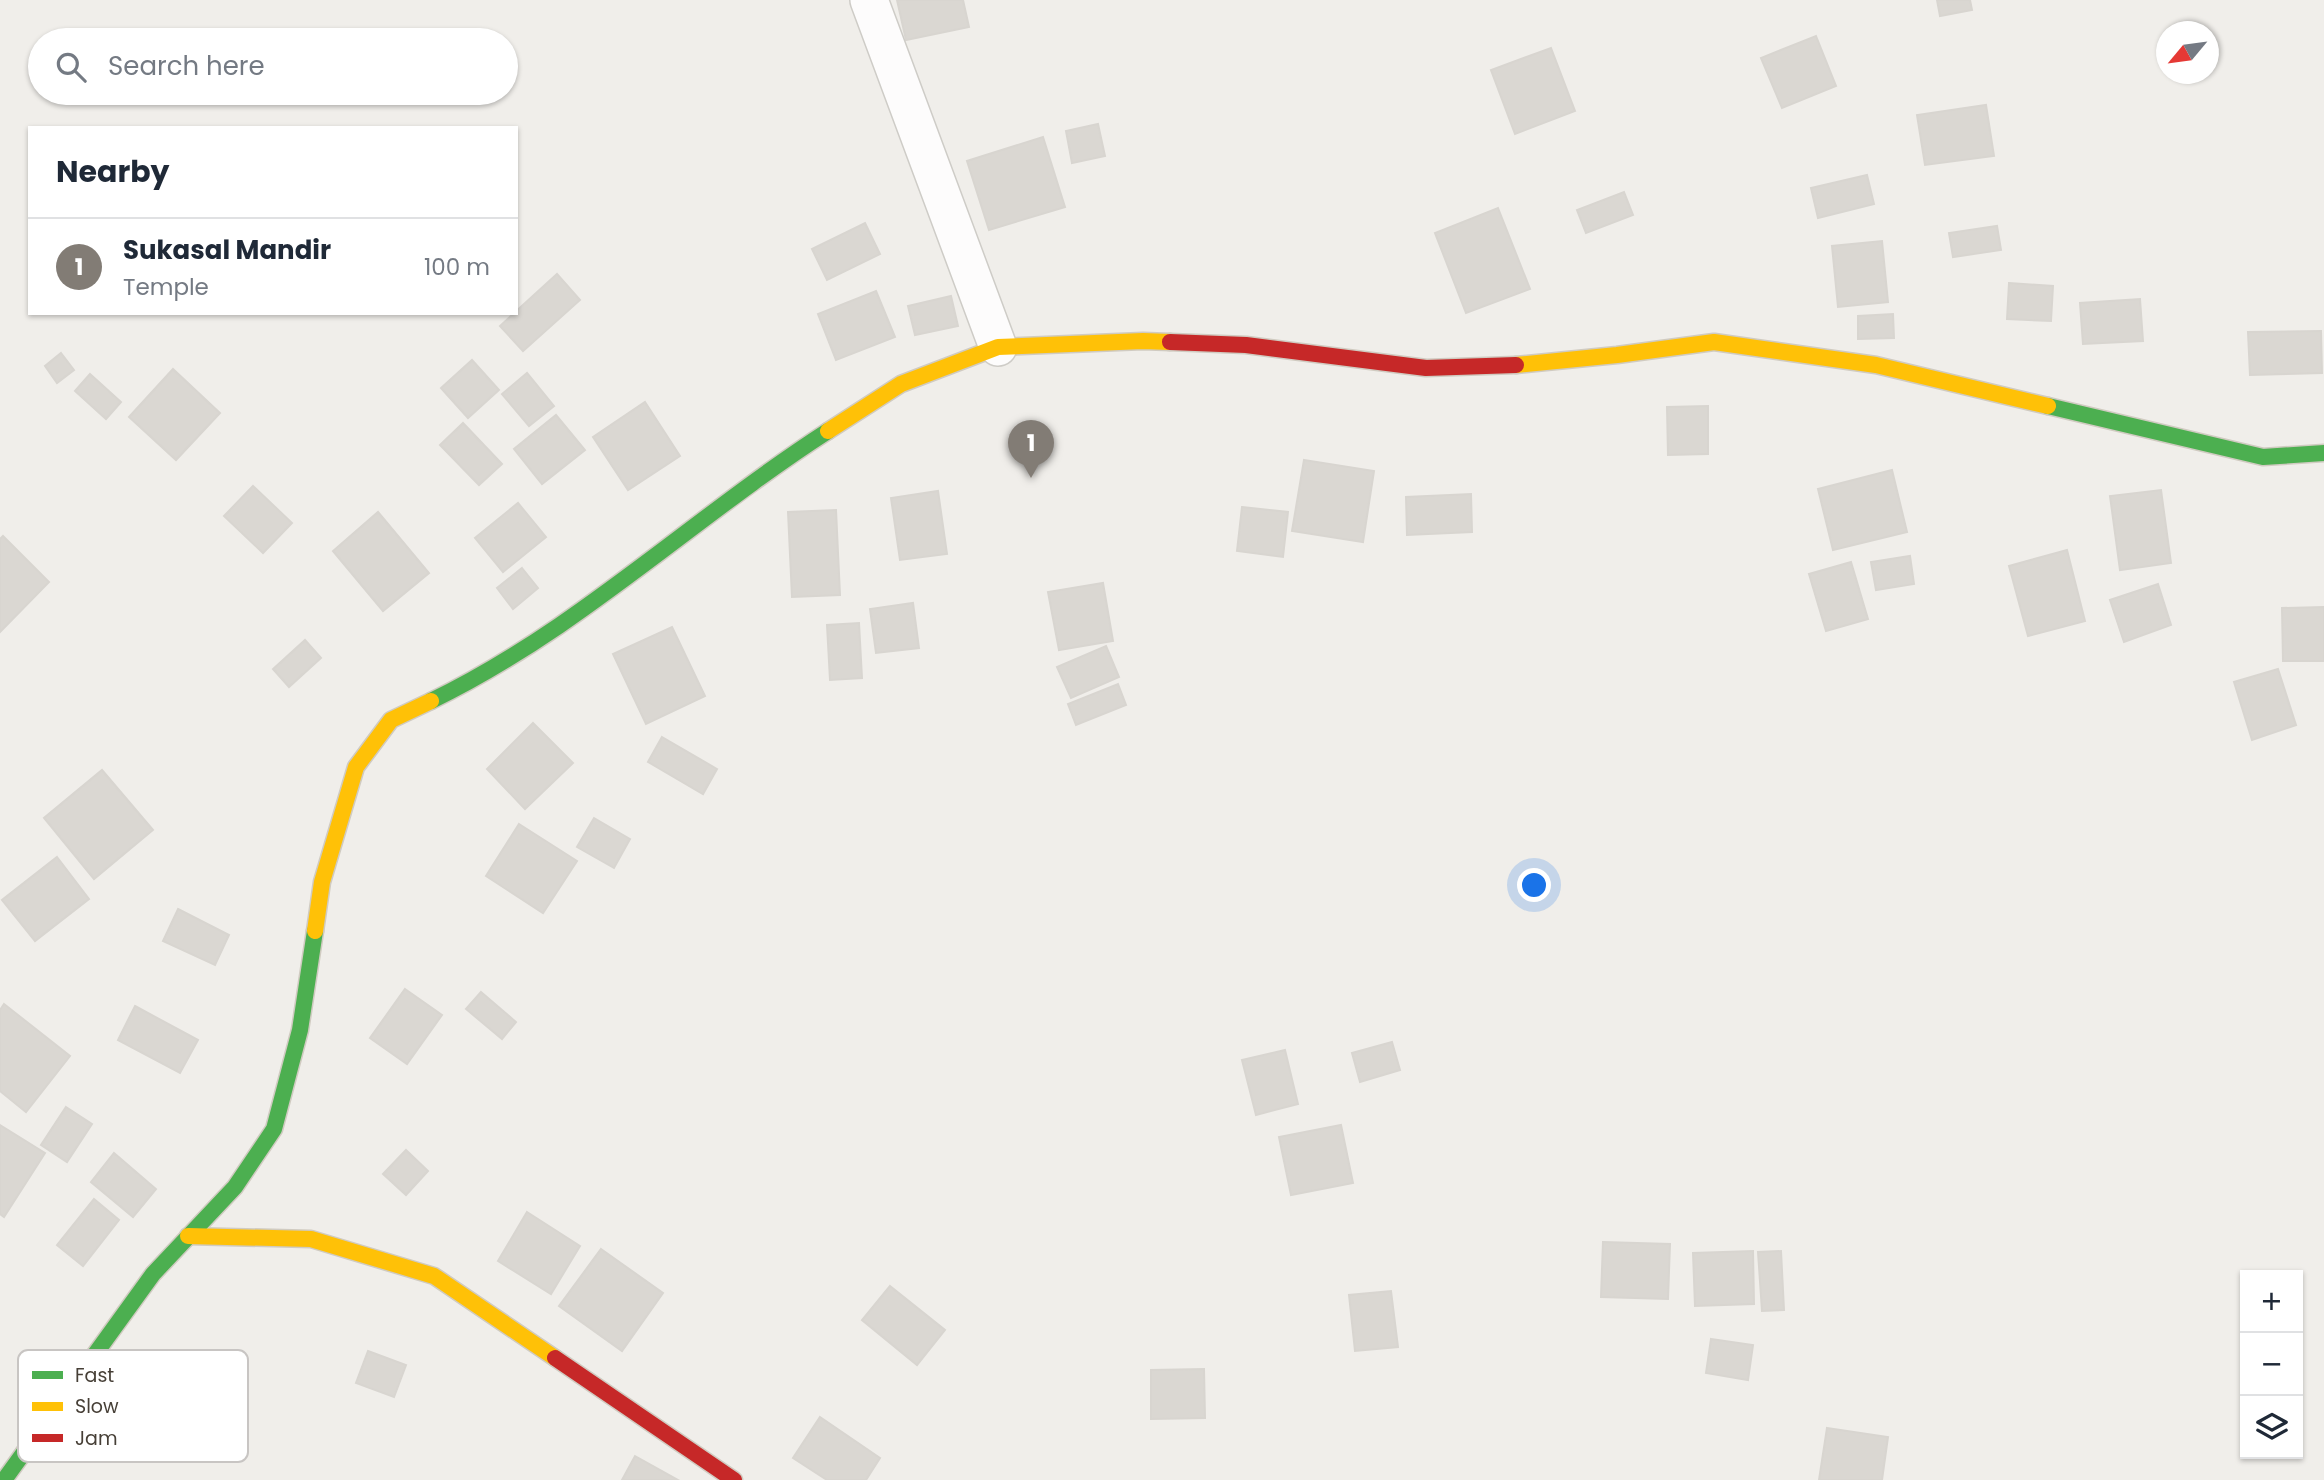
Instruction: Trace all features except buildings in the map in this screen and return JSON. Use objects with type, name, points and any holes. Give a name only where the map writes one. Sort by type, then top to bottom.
[{"type":"street","points":[[869,0],[998,347]]},
{"type":"street","points":[[98,1350],[153,1274],[235,1187],[274,1129],[299,1030],[323,882],[341,818],[356,766],[391,720],[462,686],[560,627],[772,467],[901,384],[998,347],[1143,341],[1246,345],[1426,368],[1492,367],[1714,342],[1876,365],[2263,457],[2324,453]]},
{"type":"street","points":[[188,1236],[311,1239],[434,1276],[734,1480]]},
{"type":"street","points":[[4,1480],[18,1461]]},
{"type":"traffic: fast","points":[[2048,406],[2263,457],[2324,453]]},
{"type":"traffic: fast","points":[[431,701],[484,673],[585,608],[729,500],[828,431]]},
{"type":"traffic: fast","points":[[98,1350],[153,1274],[235,1187],[274,1129],[300,1030],[315,931]]},
{"type":"traffic: fast","points":[[4,1480],[18,1461]]},
{"type":"traffic: slow","points":[[828,431],[901,384],[998,347],[1170,342]]},
{"type":"traffic: slow","points":[[1516,365],[1714,342],[1876,365],[2048,406]]},
{"type":"traffic: slow","points":[[315,931],[322,882],[356,767],[391,720],[431,701]]},
{"type":"traffic: slow","points":[[188,1236],[311,1239],[434,1276],[555,1358]]},
{"type":"traffic: jam","points":[[1170,342],[1246,345],[1426,368],[1516,365]]},
{"type":"traffic: jam","points":[[555,1358],[734,1480]]},
{"type":"place","name":"Sukasal Mandir","points":[[1031,478]]}]
